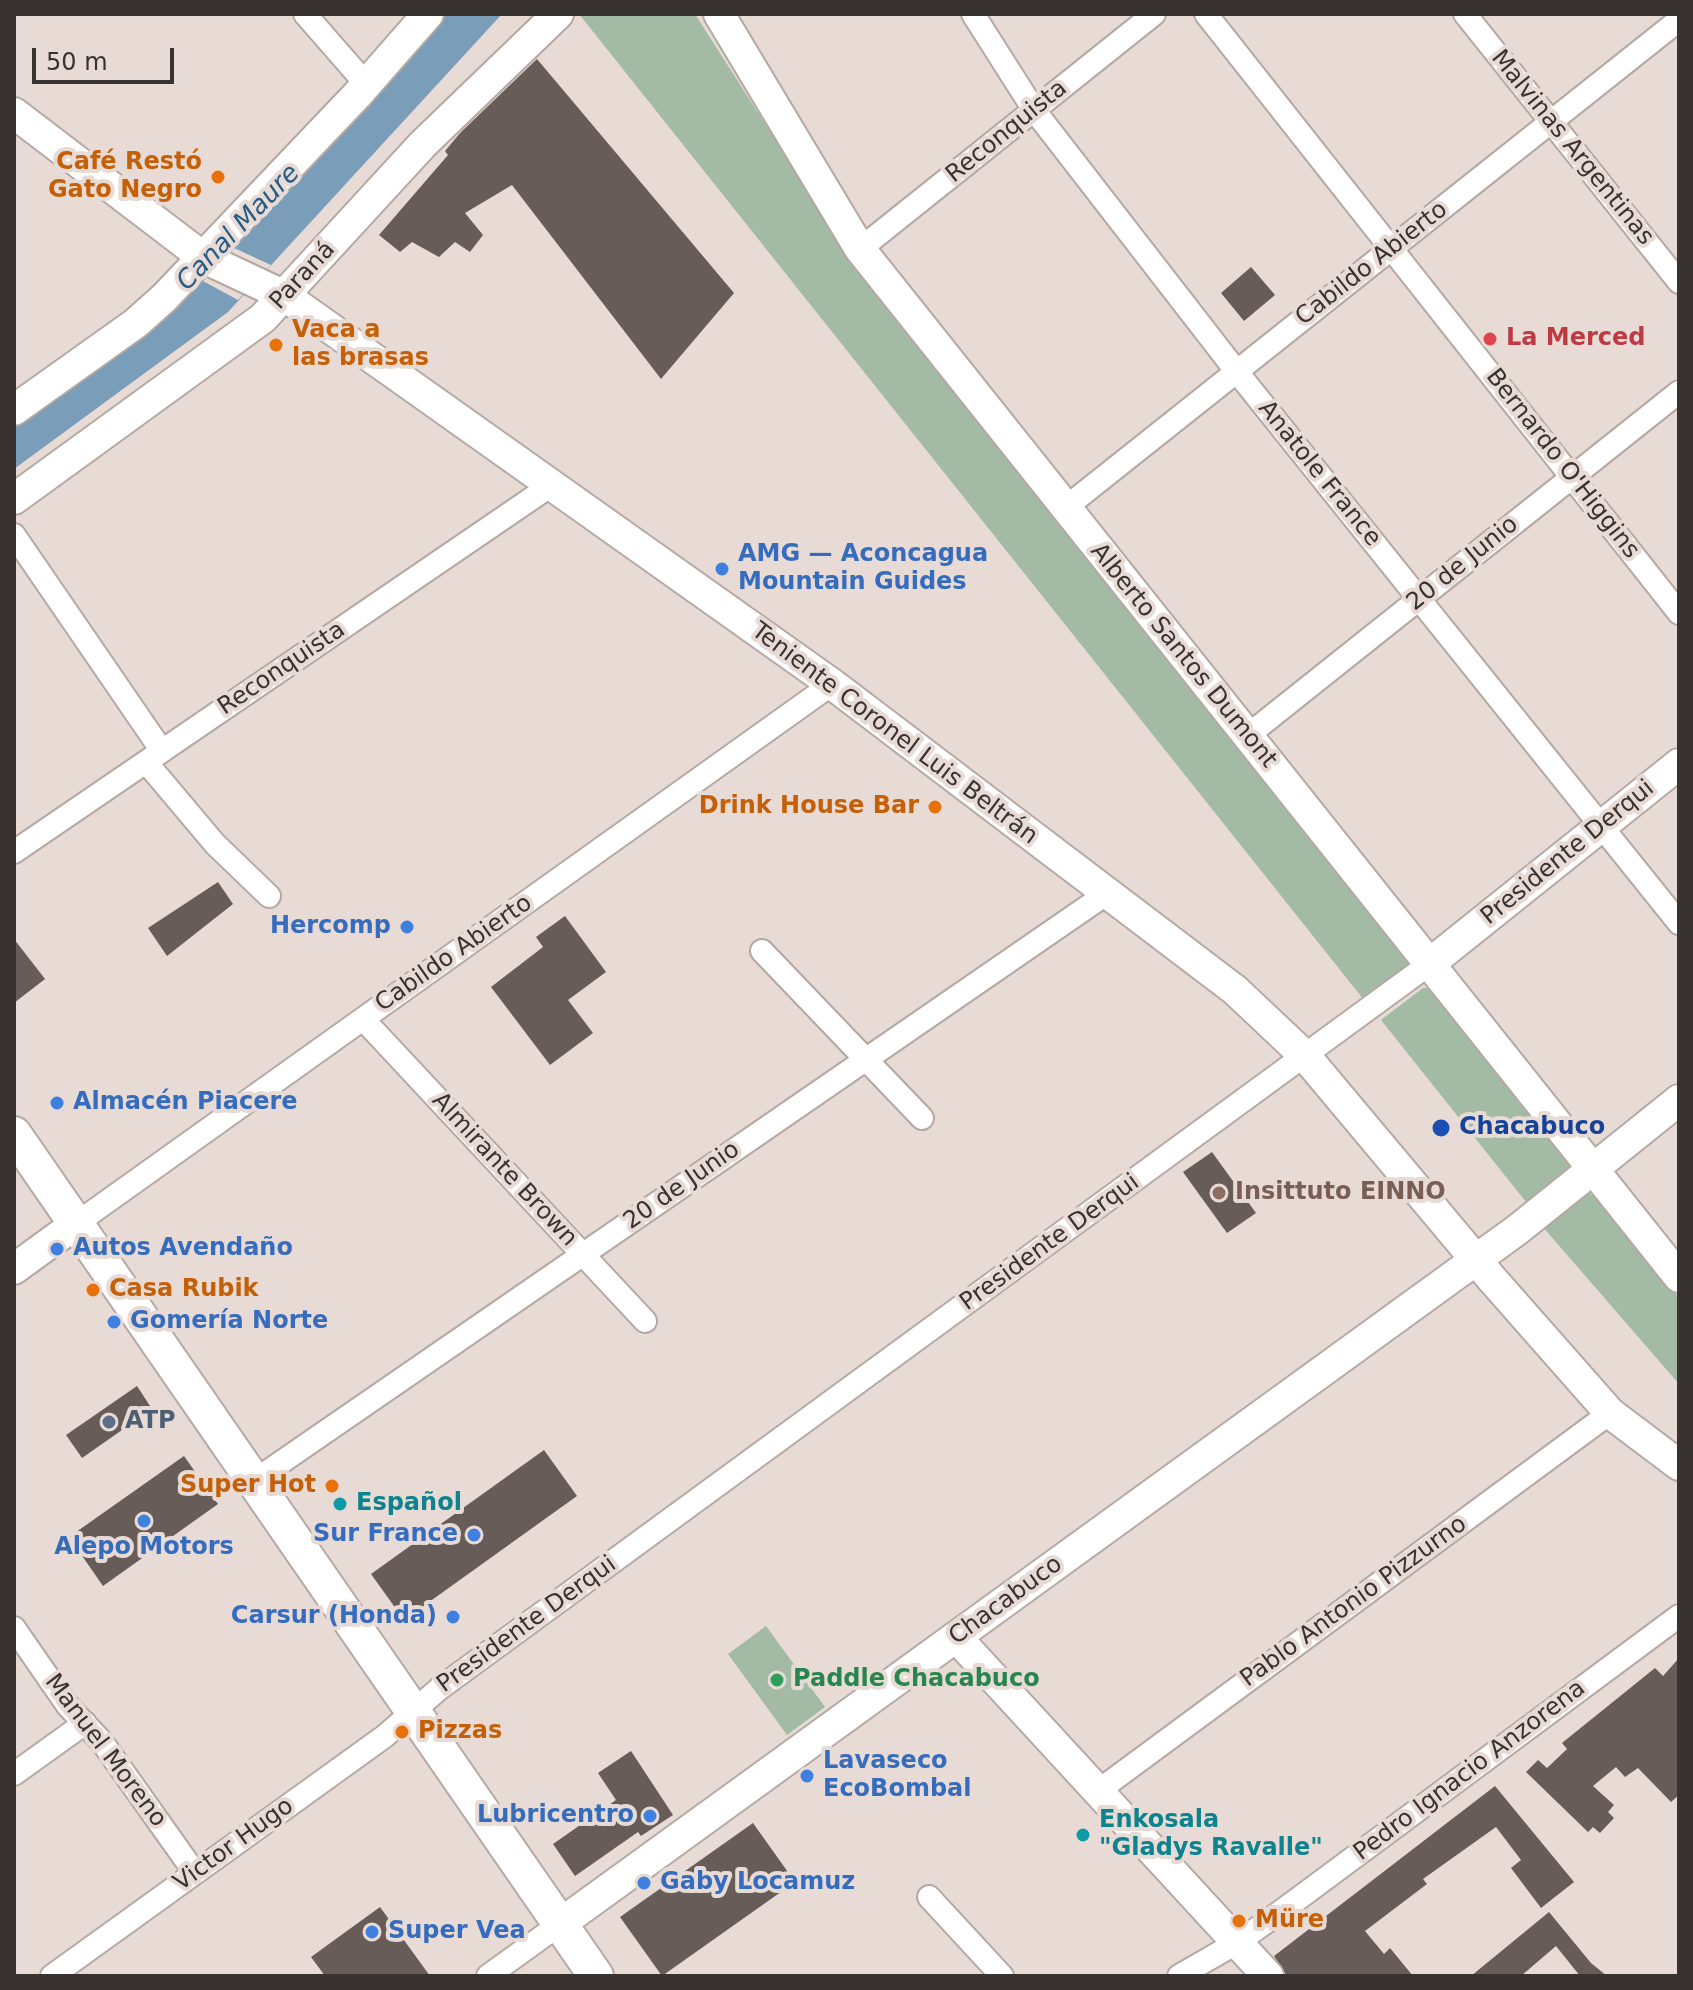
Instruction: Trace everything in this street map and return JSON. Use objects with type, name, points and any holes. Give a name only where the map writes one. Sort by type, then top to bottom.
[{"type":"main road","points":[[14,1134],[596,1976]]},
{"type":"street","points":[[305,14],[366,84]]},
{"type":"street","points":[[14,410],[136,323],[210,260],[428,14]]},
{"type":"street","name":"Paraná","points":[[14,499],[263,318],[423,144],[558,14]]},
{"type":"street","name":"Alberto Santos Dumont","points":[[719,14],[860,249],[1679,1277]]},
{"type":"street","name":"Anatole France","points":[[973,14],[1034,110],[1237,372],[1679,923]]},
{"type":"street","name":"Reconquista","points":[[860,249],[1154,14]]},
{"type":"street","name":"Bernardo O'Higgins","points":[[1206,14],[1679,613]]},
{"type":"street","name":"Malvinas Argentinas","points":[[1465,14],[1679,282]]},
{"type":"street","name":"Cabildo Abierto","points":[[1065,508],[1679,20]]},
{"type":"street","name":"Teniente Coronel Luis Beltrán","points":[[14,113],[210,260],[285,296],[832,684],[1235,990],[1306,1057],[1475,1260],[1610,1413],[1679,1465]]},
{"type":"street","name":"20 de Junio","points":[[1247,736],[1679,392]]},
{"type":"street","name":"Reconquista","points":[[14,852],[550,486]]},
{"type":"street","points":[[14,535],[208,836],[269,896]]},
{"type":"street","name":"Cabildo Abierto","points":[[77,1223],[832,684]]},
{"type":"street","name":"Presidente Derqui","points":[[413,1711],[1306,1057],[1428,965],[1679,764]]},
{"type":"street","name":"20 de Junio","points":[[254,1481],[1109,892]]},
{"type":"street","points":[[762,951],[922,1118]]},
{"type":"street","name":"Almirante Brown","points":[[363,1019],[645,1321]]},
{"type":"street","name":"Chacabuco","points":[[560,1924],[1475,1260],[1679,1100]]},
{"type":"street","points":[[14,1269],[77,1223]]},
{"type":"street","name":"Pablo Antonio Pizzurno","points":[[1098,1791],[1610,1413]]},
{"type":"street","name":"Pedro Ignacio Anzorena","points":[[1179,1976],[1238,1942],[1679,1616]]},
{"type":"street","name":"Manuel Moreno","points":[[14,1628],[68,1706],[85,1723],[195,1873]]},
{"type":"street","points":[[956,1637],[1268,1976]]},
{"type":"street","name":"Victor Hugo","points":[[52,1976],[385,1736],[413,1711]]},
{"type":"street","points":[[14,1774],[85,1723]]},
{"type":"street","points":[[929,1897],[1002,1976]]},
{"type":"street","points":[[488,1976],[560,1924]]},
{"type":"green space","points":[[579,14],[695,14],[847,252],[1409,962],[1408,966],[1364,1000]]},
{"type":"green space","points":[[1423,988],[1429,988],[1571,1165],[1572,1170],[1530,1207],[1381,1020]]},
{"type":"green space","points":[[1588,1193],[1598,1197],[1679,1298],[1679,1384],[1542,1226]]},
{"type":"green space","name":"Paddle Chacabuco","points":[[766,1626],[825,1707],[787,1735],[728,1654]]},
{"type":"water","points":[[445,14],[502,14],[228,312],[14,469],[14,425],[131,341],[366,103]]},
{"type":"pier","points":[[232,247],[271,265],[238,300],[201,280]]},
{"type":"building","points":[[537,59],[734,293],[661,379],[512,185],[465,213],[483,235],[470,252],[455,242],[439,257],[412,242],[400,252],[379,235],[448,155],[445,151],[460,133]]},
{"type":"building","points":[[1251,267],[1275,295],[1244,321],[1221,293]]},
{"type":"building","points":[[218,882],[233,904],[167,956],[148,928]]},
{"type":"building","points":[[565,916],[606,972],[568,1000],[593,1033],[550,1065],[491,987],[543,947],[536,937]]},
{"type":"building","points":[[14,939],[45,979],[14,1003]]},
{"type":"building","name":"Insittuto EINNO","points":[[1212,1152],[1256,1213],[1227,1233],[1183,1172]]},
{"type":"building","name":"ATP","points":[[137,1386],[152,1409],[82,1458],[66,1435]]},
{"type":"building","name":"Sur France","points":[[544,1450],[577,1496],[404,1620],[371,1574]]},
{"type":"building","name":"Alepo Motors","points":[[184,1456],[218,1504],[103,1586],[69,1537]]},
{"type":"building","points":[[1679,1658],[1679,1795],[1671,1802],[1638,1768],[1625,1777],[1616,1767],[1593,1786],[1614,1805],[1608,1812],[1614,1818],[1600,1833],[1593,1827],[1588,1832],[1526,1772],[1538,1760],[1547,1768],[1567,1749],[1562,1743],[1655,1668],[1663,1676]]},
{"type":"building","points":[[631,1751],[673,1815],[641,1836],[638,1832],[575,1876],[553,1844],[616,1800],[598,1773]]},
{"type":"building","points":[[1495,1786],[1574,1882],[1541,1908],[1511,1868],[1521,1860],[1496,1827],[1423,1879],[1427,1884],[1365,1931],[1384,1954],[1390,1948],[1413,1976],[1287,1976],[1274,1956]]},
{"type":"building","points":[[753,1823],[795,1882],[662,1976],[620,1917]]},
{"type":"building","name":"Super Vea","points":[[380,1907],[430,1976],[325,1976],[311,1957]]},
{"type":"building","points":[[1549,1912],[1591,1963],[1607,1976],[1580,1976],[1556,1946],[1521,1976],[1471,1976]]},
{"type":"place","name":"Café Restó Gato Negro","points":[[218,177]]},
{"type":"place","name":"La Merced","points":[[1490,339]]},
{"type":"place","name":"Vaca a las brasas","points":[[276,345]]},
{"type":"place","name":"AMG — Aconcagua Mountain Guides","points":[[722,569]]},
{"type":"place","name":"Drink House Bar","points":[[935,807]]},
{"type":"place","name":"Hercomp","points":[[407,927]]},
{"type":"place","name":"Almacén Piacere","points":[[57,1103]]},
{"type":"place","name":"Chacabuco","points":[[1441,1128]]},
{"type":"place","name":"Insittuto EINNO","points":[[1219,1193]]},
{"type":"place","name":"Autos Avendaño","points":[[57,1249]]},
{"type":"place","name":"Casa Rubik","points":[[93,1290]]},
{"type":"place","name":"Gomería Norte","points":[[114,1322]]},
{"type":"place","name":"ATP","points":[[109,1422]]},
{"type":"place","name":"Super Hot","points":[[332,1486]]},
{"type":"place","name":"Español","points":[[340,1504]]},
{"type":"place","name":"Alepo Motors","points":[[144,1521]]},
{"type":"place","name":"Sur France","points":[[474,1535]]},
{"type":"place","name":"Carsur (Honda)","points":[[453,1617]]},
{"type":"place","name":"Paddle Chacabuco","points":[[777,1680]]},
{"type":"place","name":"Pizzas","points":[[402,1732]]},
{"type":"place","name":"Lavaseco EcoBombal","points":[[807,1776]]},
{"type":"place","name":"Lubricentro","points":[[650,1816]]},
{"type":"place","name":"Enkosala \"Gladys Ravalle\"","points":[[1083,1835]]},
{"type":"place","name":"Gaby Locamuz","points":[[644,1883]]},
{"type":"place","name":"Müre","points":[[1239,1921]]},
{"type":"place","name":"Super Vea","points":[[372,1932]]},
{"type":"water label","name":"Canal Maure","points":[[239,228]]}]
